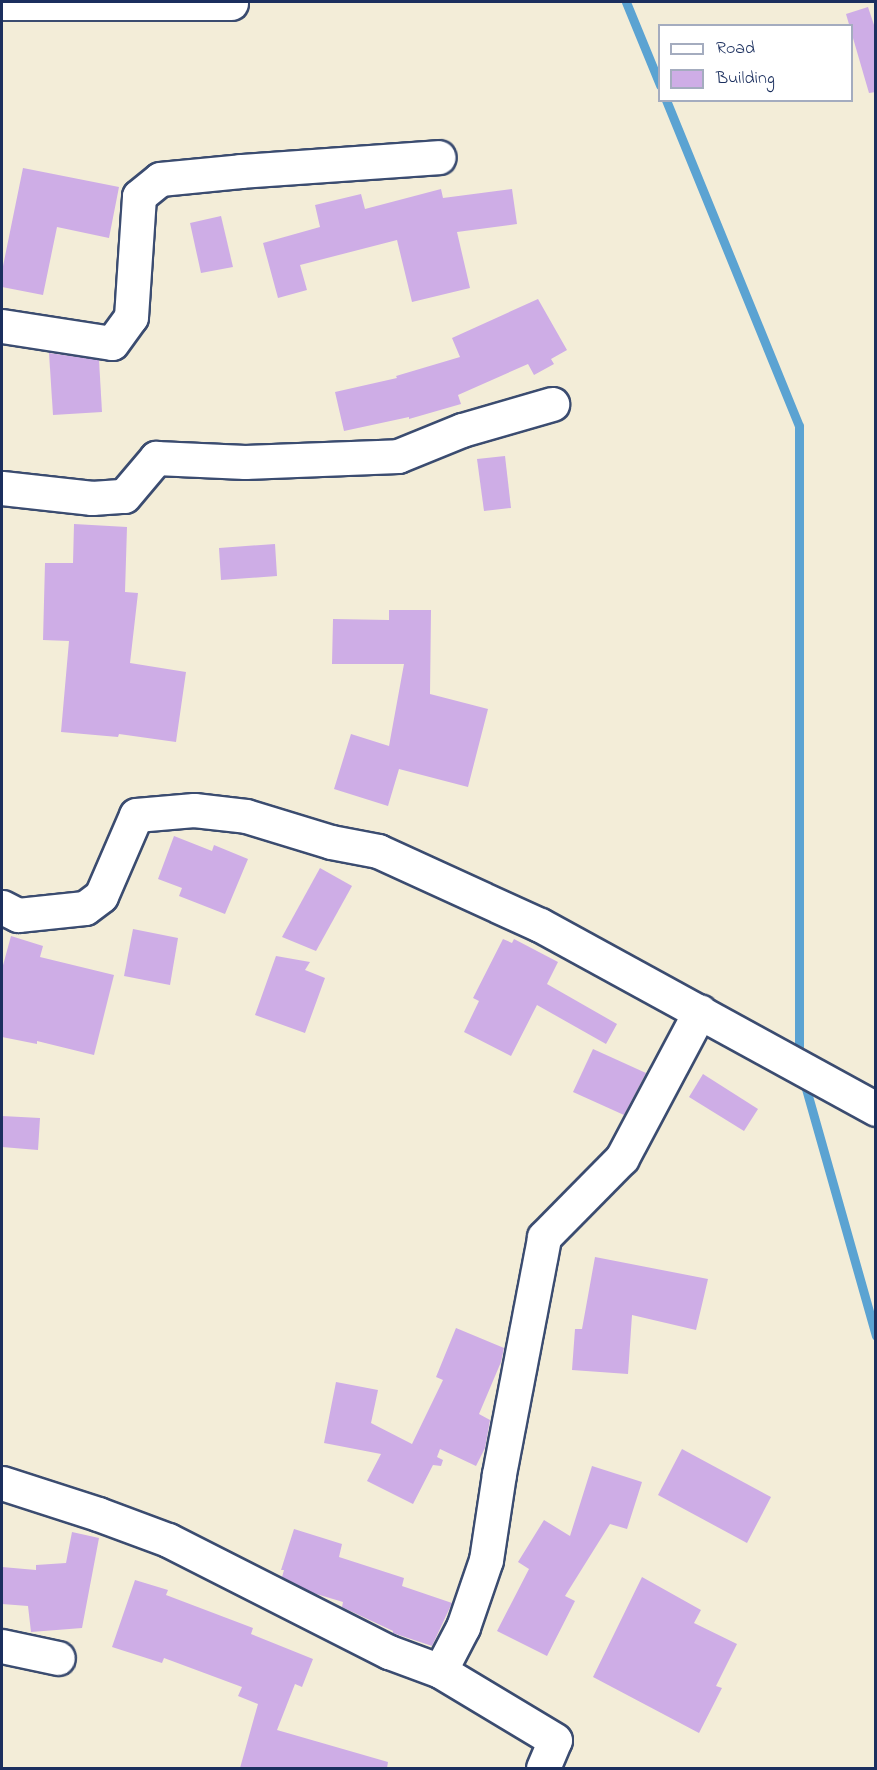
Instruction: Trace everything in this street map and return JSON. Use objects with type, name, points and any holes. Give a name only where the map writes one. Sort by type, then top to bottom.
[{"type":"street","points":[[2,3],[231,3]]},
{"type":"street","points":[[2,326],[112,343],[131,317],[140,196],[160,179],[439,157]]},
{"type":"street","points":[[2,488],[92,498],[124,496],[156,458],[245,462],[398,456],[462,430],[552,404]]},
{"type":"street","points":[[2,907],[18,915],[85,908],[101,896],[136,815],[194,810],[246,816],[331,842],[378,851],[540,925],[876,1109]]},
{"type":"street","points":[[440,1671],[463,1627],[486,1560],[499,1474],[544,1237],[622,1158],[700,1011]]},
{"type":"street","points":[[2,1483],[168,1540],[389,1652],[440,1671],[555,1740],[543,1768]]},
{"type":"street","points":[[2,1646],[58,1658]]},
{"type":"building","points":[[868,7],[876,31],[876,92],[869,93],[853,38],[853,24],[849,24],[846,14]]},
{"type":"building","points":[[23,168],[119,187],[109,238],[57,227],[43,295],[2,287],[2,271]]},
{"type":"building","points":[[441,189],[443,198],[512,189],[517,224],[457,232],[470,288],[412,302],[397,240],[300,265],[307,290],[278,298],[263,243],[320,227],[315,205],[361,194],[365,209]]},
{"type":"building","points":[[221,216],[233,267],[201,273],[190,223]]},
{"type":"building","points":[[538,299],[567,350],[551,359],[554,364],[534,375],[528,364],[458,395],[461,404],[409,419],[409,417],[344,431],[335,392],[397,378],[396,376],[460,357],[452,338]]},
{"type":"building","points":[[49,353],[99,360],[102,412],[53,415]]},
{"type":"building","points":[[505,456],[511,508],[484,511],[477,459]]},
{"type":"building","points":[[74,524],[127,527],[125,592],[138,593],[130,663],[186,672],[176,742],[119,734],[118,737],[61,732],[69,641],[43,640],[45,563],[73,563]]},
{"type":"building","points":[[275,544],[277,576],[221,580],[219,548]]},
{"type":"building","points":[[389,610],[431,610],[430,694],[488,709],[468,787],[399,769],[388,806],[334,789],[351,734],[389,746],[404,664],[332,664],[333,619],[389,620]]},
{"type":"building","points":[[174,836],[212,851],[214,845],[248,859],[225,914],[179,896],[182,888],[158,879]]},
{"type":"building","points":[[320,868],[352,886],[316,951],[282,937]]},
{"type":"building","points":[[133,929],[178,938],[170,985],[124,976]]},
{"type":"building","points":[[11,936],[43,946],[40,957],[114,975],[94,1055],[37,1041],[37,1044],[2,1037],[2,969]]},
{"type":"building","points":[[503,939],[512,943],[514,939],[558,962],[547,984],[617,1024],[606,1044],[537,1005],[511,1056],[464,1032],[479,1001],[473,998]]},
{"type":"building","points":[[276,956],[310,962],[305,970],[325,978],[305,1033],[255,1015]]},
{"type":"building","points":[[593,1049],[646,1073],[624,1115],[573,1092]]},
{"type":"building","points":[[703,1074],[758,1109],[744,1131],[689,1097]]},
{"type":"building","points":[[2,1116],[40,1118],[38,1150],[2,1147]]},
{"type":"building","points":[[595,1257],[708,1279],[696,1330],[632,1315],[628,1374],[572,1370],[575,1329],[582,1329]]},
{"type":"building","points":[[456,1328],[504,1348],[501,1362],[479,1414],[490,1420],[485,1448],[476,1466],[440,1449],[437,1457],[443,1460],[441,1466],[433,1465],[413,1504],[367,1481],[381,1454],[324,1443],[336,1382],[378,1390],[371,1423],[412,1444],[443,1380],[436,1377]]},
{"type":"building","points":[[682,1449],[771,1497],[747,1543],[658,1495]]},
{"type":"building","points":[[592,1466],[642,1482],[627,1529],[610,1524],[565,1596],[575,1601],[547,1656],[497,1631],[529,1569],[518,1562],[544,1520],[570,1536]]},
{"type":"building","points":[[294,1529],[342,1544],[339,1557],[404,1578],[402,1586],[452,1603],[432,1646],[393,1633],[342,1607],[343,1602],[313,1593],[282,1577],[284,1570],[281,1570]]},
{"type":"building","points":[[72,1532],[99,1538],[82,1628],[31,1632],[28,1606],[2,1604],[2,1567],[36,1570],[36,1565],[66,1563]]},
{"type":"building","points":[[642,1577],[701,1610],[694,1623],[737,1644],[716,1686],[722,1688],[699,1733],[593,1677]]},
{"type":"building","points":[[135,1580],[168,1590],[166,1595],[253,1628],[251,1634],[313,1659],[302,1687],[295,1684],[277,1730],[388,1762],[387,1768],[240,1768],[258,1704],[238,1696],[242,1687],[164,1658],[162,1663],[112,1647]]},
{"type":"waterway","points":[[626,2],[658,80]]},
{"type":"waterway","points":[[667,102],[799,426],[799,1059]]},
{"type":"waterway","points":[[803,1078],[876,1336]]}]
